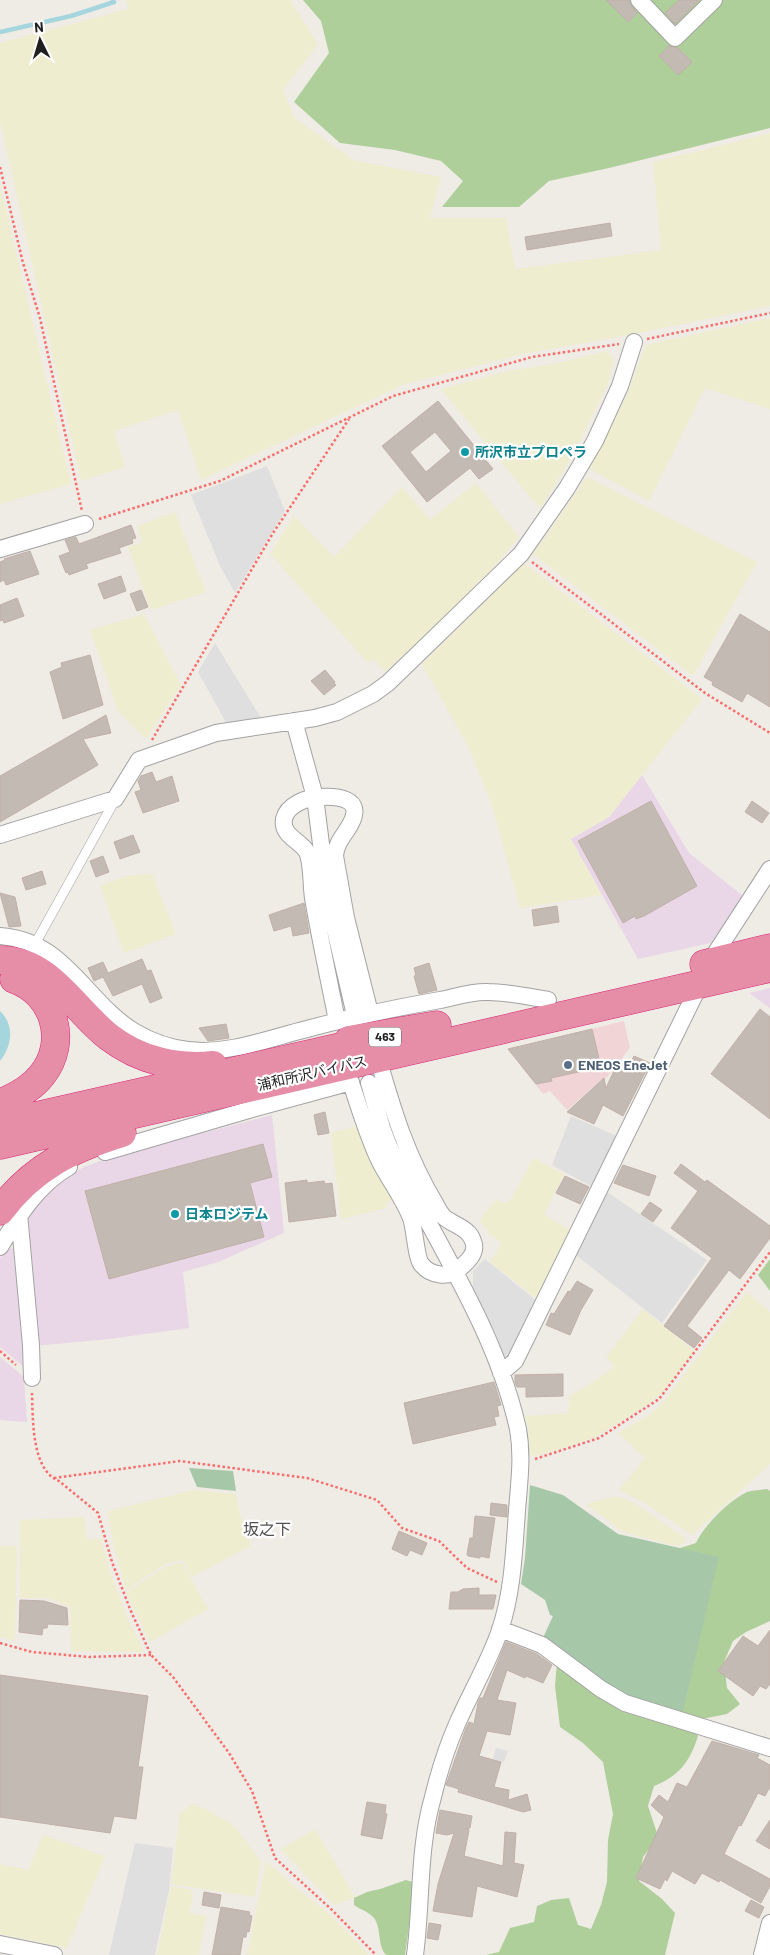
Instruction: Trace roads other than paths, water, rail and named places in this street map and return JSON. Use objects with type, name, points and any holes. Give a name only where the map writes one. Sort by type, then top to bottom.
[{"type":"highway","points":[[1,939],[21,962],[47,976],[96,1026],[115,1042],[136,1054],[170,1064],[205,1066],[224,1064],[437,1025]]},
{"type":"highway","name":"浦和所沢バイパス","points":[[0,1146],[342,1072],[374,1070],[705,973],[770,948]]},
{"type":"highway","name":"浦和所沢バイパス","points":[[0,1124],[548,1000],[705,973],[770,968]]},
{"type":"highway","points":[[0,977],[22,982],[44,999],[51,1011],[55,1036],[54,1050],[43,1074],[22,1093],[0,1103]]},
{"type":"highway","points":[[10,1213],[19,1188],[33,1175],[69,1152],[145,1126],[342,1072]]},
{"type":"street","points":[[639,0],[675,38],[714,0]]},
{"type":"street","points":[[0,835],[115,799],[139,760],[216,733],[294,721],[337,712],[373,694],[388,682],[521,554],[567,488],[595,441],[620,386],[634,342]]},
{"type":"street","points":[[0,550],[85,524]]},
{"type":"street","points":[[294,721],[315,797],[328,899],[354,1011]]},
{"type":"street","points":[[337,1021],[313,895],[307,852],[285,830],[284,823],[285,816],[290,808],[299,802],[315,797],[342,797],[351,804],[354,814],[352,822],[336,847],[335,856],[346,918],[370,1013]]},
{"type":"street","points":[[501,1373],[515,1361],[705,973],[770,869]]},
{"type":"street","points":[[1,939],[36,944],[69,969],[119,1020],[134,1032],[170,1047],[191,1050],[215,1050],[243,1045],[370,1013],[487,992],[548,1000]]},
{"type":"street","points":[[342,1072],[380,1162],[410,1217],[420,1264],[426,1269],[441,1275],[456,1272],[473,1255],[473,1239],[458,1225],[444,1217],[427,1189],[407,1149],[374,1070]]},
{"type":"street","points":[[374,1070],[382,1128],[388,1144],[456,1272],[501,1373],[518,1429],[521,1461],[511,1588],[500,1629],[457,1724],[441,1767],[432,1800],[422,1862],[415,1955]]},
{"type":"street","points":[[0,1248],[10,1213]]},
{"type":"street","points":[[10,1213],[32,1345],[32,1378]]},
{"type":"street","points":[[500,1629],[542,1645],[601,1689],[625,1703],[770,1748]]},
{"type":"street","points":[[762,1955],[770,1923]]},
{"type":"street","points":[[0,1944],[54,1955]]},
{"type":"lane","points":[[36,944],[115,799]]},
{"type":"water","points":[[0,1011],[8,1023],[10,1036],[7,1049],[0,1061]]},
{"type":"waterway","points":[[0,32],[71,16],[114,2],[113,0]]},
{"type":"place","name":"所沢市立プロペラ","points":[[465,452]]},
{"type":"place","name":"ENEOS EneJet","points":[[568,1065]]},
{"type":"place","name":"日本ロジテム","points":[[175,1214]]},
{"type":"district","name":"坂之下","points":[[267,1529]]}]
